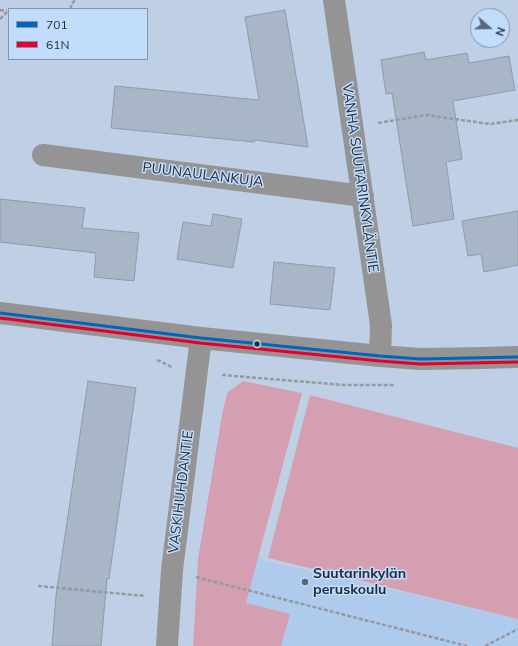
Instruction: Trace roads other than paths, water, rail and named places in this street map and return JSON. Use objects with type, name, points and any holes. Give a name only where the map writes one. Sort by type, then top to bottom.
[{"type":"street","name":"VANHA SUUTARINKYLÄNTIE","points":[[334,0],[381,325],[380,356]]},
{"type":"street","name":"PUUNAULANKUJA","points":[[43,155],[363,196]]},
{"type":"street","points":[[0,313],[201,338],[380,356],[420,359],[518,357]]},
{"type":"street","name":"VASKIHUHDANTIE","points":[[167,646],[172,570],[201,338]]},
{"type":"place","name":"Suutarinkylän peruskoulu","points":[[305,582]]}]
